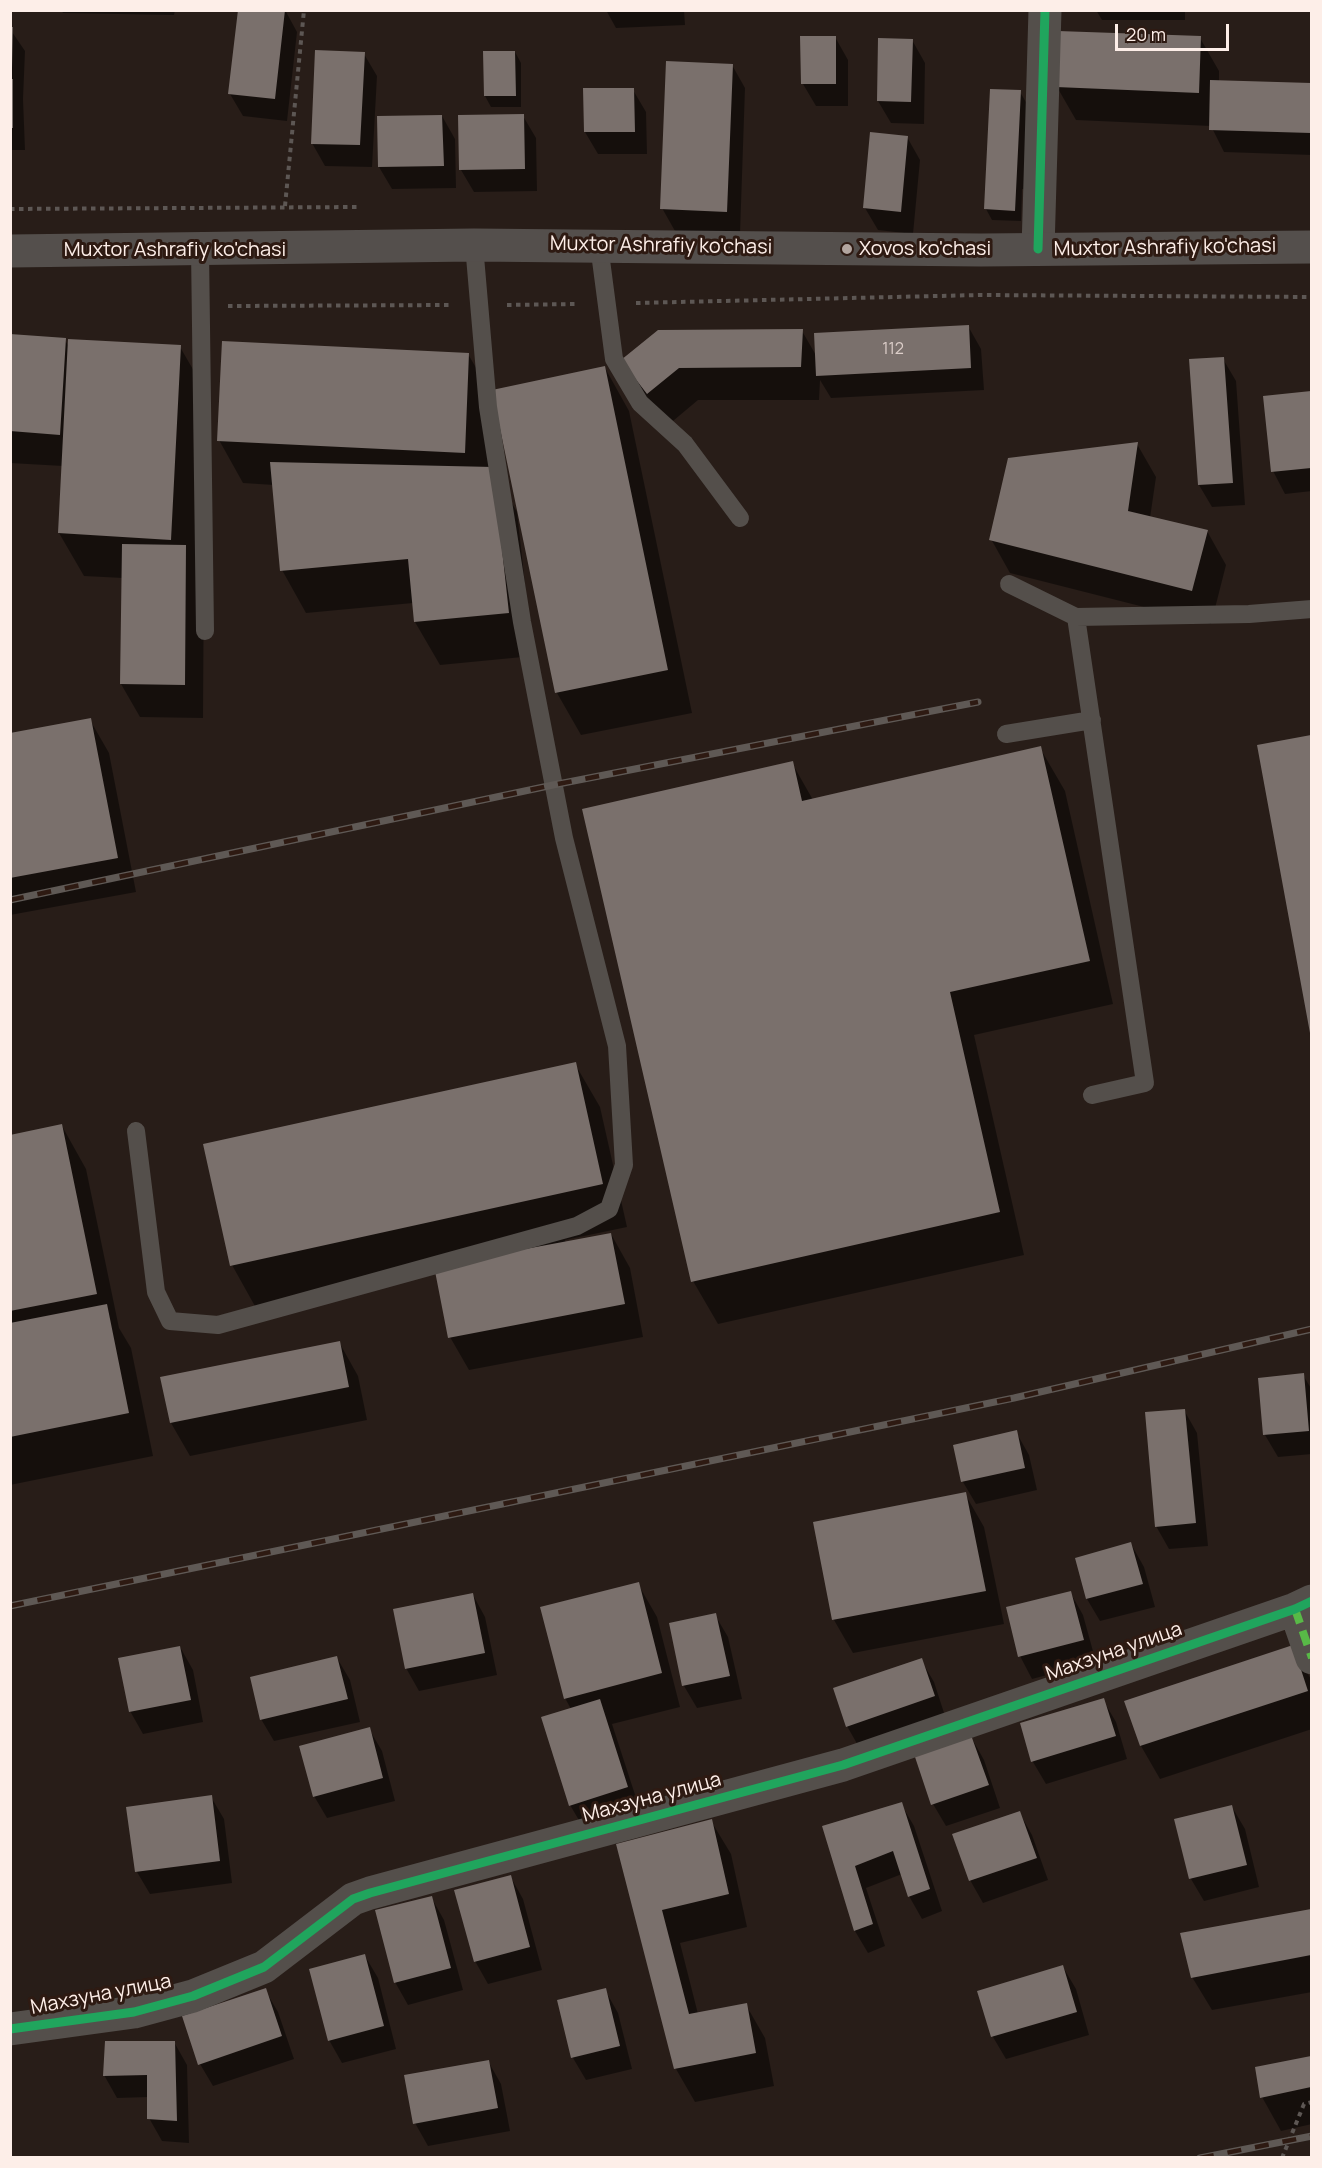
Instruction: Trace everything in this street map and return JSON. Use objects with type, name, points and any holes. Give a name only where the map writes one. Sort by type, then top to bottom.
[{"type":"main road","name":"Muxtor Ashrafiy ko'chasi","points":[[10,251],[474,245],[1038,249],[1311,247]]},
{"type":"street","points":[[1038,249],[1046,10]]},
{"type":"street","points":[[1303,1605],[1311,1658]]},
{"type":"street","name":"Махзуна улица","points":[[10,2029],[134,2012],[193,1996],[264,1967],[353,1899],[370,1893],[843,1765],[1303,1605]]},
{"type":"lane","points":[[136,1131],[156,1292],[170,1321],[218,1325],[577,1226],[609,1209],[624,1165],[617,1046],[564,838],[522,621],[488,407],[474,245]]},
{"type":"lane","points":[[599,245],[614,359],[640,404],[685,444],[740,518]]},
{"type":"lane","points":[[200,250],[205,631]]},
{"type":"lane","points":[[1009,584],[1076,617],[1249,615],[1311,609]]},
{"type":"lane","points":[[1076,617],[1145,1083],[1092,1095]]},
{"type":"lane","points":[[1006,734],[1092,720]]},
{"type":"path","points":[[282,249],[304,10]]},
{"type":"path","points":[[200,306],[607,304],[980,295],[1311,297]]},
{"type":"path","points":[[1282,2157],[1304,2104],[1311,2103]]},
{"type":"building","points":[[238,10],[285,10],[275,99],[228,94]]},
{"type":"building","points":[[10,27],[13,27],[12,68],[10,68]]},
{"type":"building","points":[[1058,31],[1201,36],[1199,93],[1056,87]]},
{"type":"building","points":[[800,36],[836,36],[836,84],[801,84]]},
{"type":"building","points":[[878,38],[913,39],[911,102],[877,101]]},
{"type":"building","points":[[315,50],[365,52],[360,145],[311,144]]},
{"type":"building","points":[[483,51],[515,51],[516,96],[484,96]]},
{"type":"building","points":[[666,61],[733,64],[727,212],[660,209]]},
{"type":"building","points":[[10,79],[13,79],[13,128],[10,128]]},
{"type":"building","points":[[1210,80],[1311,83],[1311,133],[1209,130]]},
{"type":"building","points":[[583,88],[634,88],[635,132],[584,132]]},
{"type":"building","points":[[990,89],[1021,90],[1015,211],[984,209]]},
{"type":"building","points":[[524,114],[525,169],[459,170],[458,115]]},
{"type":"building","points":[[442,115],[444,166],[378,167],[377,116]]},
{"type":"building","points":[[870,132],[908,136],[901,212],[863,208]]},
{"type":"building","points":[[969,325],[971,368],[816,376],[814,333]]},
{"type":"building","points":[[803,329],[801,367],[679,368],[647,394],[621,360],[658,330]]},
{"type":"building","points":[[10,334],[66,338],[60,435],[10,431]]},
{"type":"building","points":[[68,339],[181,345],[171,540],[58,533]]},
{"type":"building","points":[[222,341],[469,353],[465,453],[217,441]]},
{"type":"building","points":[[1224,357],[1233,483],[1198,485],[1189,359]]},
{"type":"building","points":[[605,366],[668,670],[555,693],[492,390]]},
{"type":"building","points":[[1311,391],[1311,468],[1271,472],[1263,396]]},
{"type":"building","points":[[1138,442],[1128,511],[1208,530],[1192,591],[989,540],[1008,458]]},
{"type":"building","points":[[270,462],[493,467],[509,613],[414,622],[408,559],[280,571]]},
{"type":"building","points":[[122,544],[186,545],[185,685],[120,684]]},
{"type":"building","points":[[91,718],[118,858],[10,878],[10,733]]},
{"type":"building","points":[[1311,735],[1311,1033],[1310,1033],[1257,745]]},
{"type":"building","points":[[1041,746],[1090,961],[950,992],[1000,1212],[691,1282],[582,809],[793,761],[802,801]]},
{"type":"building","points":[[576,1062],[603,1184],[230,1266],[203,1144]]},
{"type":"building","points":[[62,1124],[97,1294],[10,1311],[10,1135]]},
{"type":"building","points":[[611,1233],[625,1304],[448,1338],[434,1266]]},
{"type":"building","points":[[107,1304],[129,1413],[10,1437],[10,1323]]},
{"type":"building","points":[[340,1341],[349,1387],[170,1423],[160,1377]]},
{"type":"building","points":[[1304,1373],[1309,1431],[1263,1435],[1258,1378]]},
{"type":"building","points":[[1185,1409],[1196,1523],[1155,1527],[1145,1412]]},
{"type":"building","points":[[1017,1430],[1025,1468],[961,1482],[953,1445]]},
{"type":"building","points":[[966,1492],[986,1591],[832,1620],[813,1522]]},
{"type":"building","points":[[1131,1542],[1143,1584],[1086,1599],[1075,1558]]},
{"type":"building","points":[[639,1582],[662,1673],[564,1699],[540,1607]]},
{"type":"building","points":[[1071,1591],[1084,1640],[1018,1657],[1006,1607]]},
{"type":"building","points":[[473,1593],[485,1653],[405,1669],[393,1609]]},
{"type":"building","points":[[716,1613],[730,1676],[682,1686],[669,1623]]},
{"type":"building","points":[[1293,1645],[1308,1691],[1140,1746],[1124,1701]]},
{"type":"building","points":[[180,1646],[191,1700],[129,1712],[118,1658]]},
{"type":"building","points":[[337,1656],[348,1699],[260,1720],[250,1677]]},
{"type":"building","points":[[922,1658],[935,1696],[846,1727],[833,1688]]},
{"type":"building","points":[[1104,1698],[1116,1736],[1031,1762],[1020,1723]]},
{"type":"building","points":[[600,1699],[628,1787],[569,1806],[541,1717]]},
{"type":"building","points":[[370,1727],[383,1778],[313,1797],[299,1746]]},
{"type":"building","points":[[971,1735],[989,1785],[931,1805],[914,1754]]},
{"type":"building","points":[[212,1795],[220,1861],[135,1872],[126,1807]]},
{"type":"building","points":[[902,1802],[930,1889],[908,1897],[893,1851],[855,1866],[873,1924],[854,1931],[822,1826]]},
{"type":"building","points":[[1232,1805],[1247,1865],[1189,1879],[1174,1819]]},
{"type":"building","points":[[1020,1811],[1037,1858],[969,1881],[952,1834]]},
{"type":"building","points":[[712,1819],[729,1894],[662,1910],[689,2014],[747,2003],[756,2053],[674,2069],[616,1844]]},
{"type":"building","points":[[511,1875],[530,1947],[474,1962],[454,1890]]},
{"type":"building","points":[[432,1896],[451,1968],[394,1983],[375,1910]]},
{"type":"building","points":[[1311,1909],[1311,1955],[1191,1978],[1180,1933]]},
{"type":"building","points":[[365,1954],[384,2026],[328,2041],[309,1969]]},
{"type":"building","points":[[1063,1965],[1077,2012],[991,2037],[977,1991]]},
{"type":"building","points":[[266,1988],[282,2036],[198,2065],[182,2016]]},
{"type":"building","points":[[606,1988],[620,2046],[571,2058],[557,2000]]},
{"type":"building","points":[[105,2041],[175,2041],[177,2121],[147,2119],[147,2075],[103,2076]]},
{"type":"building","points":[[1311,2056],[1311,2087],[1260,2098],[1255,2067]]},
{"type":"building","points":[[489,2060],[498,2108],[413,2124],[404,2075]]},
{"type":"railway","points":[[10,900],[553,785],[978,702]]},
{"type":"railway","points":[[10,1606],[1014,1398],[1312,1329]]},
{"type":"railway","points":[[1200,2158],[1312,2136]]},
{"type":"marked path","points":[[1295,1609],[1312,1658]]},
{"type":"cycle path","points":[[1038,249],[1045,10]]},
{"type":"cycle path","points":[[10,2029],[134,2012],[193,1996],[264,1967],[353,1899],[843,1765],[1295,1609],[1312,1601]]},
{"type":"place","name":"Xovos ko'chasi","points":[[847,249]]}]
